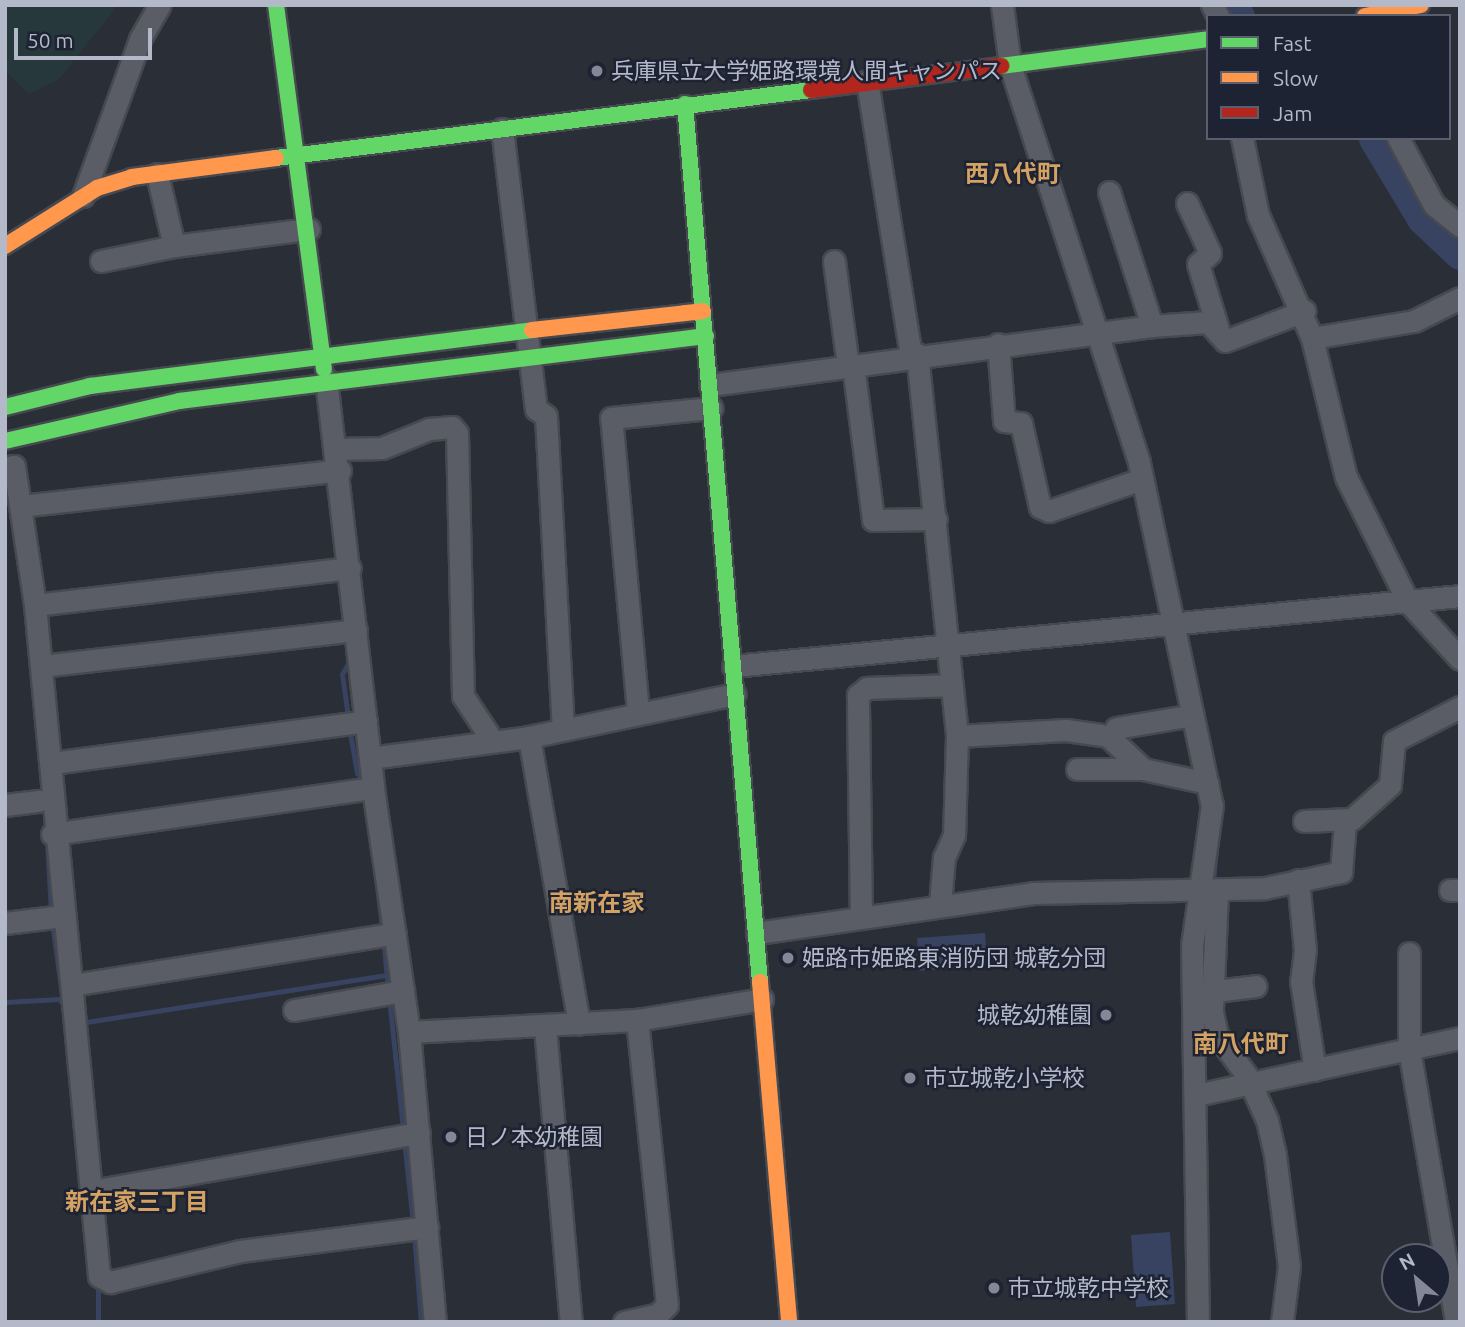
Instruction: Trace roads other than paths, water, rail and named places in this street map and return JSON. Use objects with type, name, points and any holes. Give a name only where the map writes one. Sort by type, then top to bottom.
[{"type":"street","points":[[83,196],[140,39],[160,5]]},
{"type":"street","points":[[276,5],[309,229],[322,353],[338,460],[356,630],[356,722],[370,758],[364,789],[388,933],[394,992],[410,1032],[409,1133],[419,1227],[435,1322]]},
{"type":"street","points":[[1003,5],[1010,65],[1099,331],[1142,479],[1174,623],[1212,805],[1209,891],[1192,945],[1217,1035],[1246,1085],[1275,1155],[1289,1266],[1282,1322]]},
{"type":"street","points":[[1375,14],[1421,5]]},
{"type":"street","points":[[5,246],[83,196],[114,182],[157,174],[298,153],[1206,39]]},
{"type":"street","points":[[867,81],[914,355],[936,519],[957,736],[954,835],[944,857],[940,905]]},
{"type":"street","points":[[685,104],[789,1322]]},
{"type":"street","points":[[502,129],[536,409],[546,416],[563,725]]},
{"type":"street","points":[[1242,140],[1258,215],[1304,311],[1346,477],[1408,602],[1460,659]]},
{"type":"street","points":[[1399,140],[1434,205],[1457,223]]},
{"type":"street","points":[[157,174],[174,246]]},
{"type":"street","points":[[1109,192],[1152,326]]},
{"type":"street","points":[[1187,203],[1210,253],[1198,264],[1218,329],[1225,341],[1304,311]]},
{"type":"street","points":[[101,261],[174,246],[309,229]]},
{"type":"street","points":[[834,261],[873,520],[936,519]]},
{"type":"street","points":[[1312,338],[1414,321],[1460,298]]},
{"type":"street","points":[[5,407],[90,386],[322,353],[703,311]]},
{"type":"street","points":[[710,385],[1099,331],[1208,323],[1218,329]]},
{"type":"street","points":[[5,441],[179,401],[326,379],[706,336]]},
{"type":"street","points":[[998,344],[1004,421],[1021,423],[1040,507],[1049,511],[1142,479]]},
{"type":"street","points":[[638,712],[611,418],[712,408]]},
{"type":"street","points":[[21,506],[338,460],[382,448],[429,429],[452,427],[457,433],[463,696],[492,740]]},
{"type":"street","points":[[45,805],[52,764],[35,605],[13,466],[6,464],[45,805],[52,834],[54,917],[72,990],[78,1031],[99,1276],[110,1282],[240,1251],[419,1227]]},
{"type":"street","points":[[35,605],[350,568]]},
{"type":"street","points":[[733,666],[1460,596]]},
{"type":"street","points":[[41,666],[356,630]]},
{"type":"street","points":[[862,918],[858,695],[867,688],[952,685]]},
{"type":"street","points":[[370,758],[529,737],[563,725],[735,694]]},
{"type":"street","points":[[1304,821],[1345,822],[1390,785],[1394,741],[1460,707]]},
{"type":"street","points":[[1115,728],[1193,715]]},
{"type":"street","points":[[52,764],[356,722]]},
{"type":"street","points":[[957,736],[1066,730],[1108,736],[1143,769]]},
{"type":"street","points":[[529,737],[579,1024]]},
{"type":"street","points":[[1077,769],[1143,769],[1207,783]]},
{"type":"street","points":[[52,834],[364,789]]},
{"type":"street","points":[[5,805],[45,805]]},
{"type":"street","points":[[757,933],[1033,893],[1209,891],[1341,872],[1345,822]]},
{"type":"street","points":[[1298,880],[1305,950],[1301,981],[1315,1070]]},
{"type":"street","points":[[5,923],[54,917]]},
{"type":"street","points":[[72,990],[388,933]]},
{"type":"street","points":[[1409,953],[1409,1049],[1456,1322]]},
{"type":"street","points":[[1203,992],[1256,986]]},
{"type":"street","points":[[294,1010],[394,992]]},
{"type":"street","points":[[1198,1322],[1196,1095],[1203,992]]},
{"type":"street","points":[[410,1032],[545,1027],[638,1020],[686,1008],[762,999]]},
{"type":"street","points":[[624,1322],[664,1317],[667,1305],[638,1020]]},
{"type":"street","points":[[545,1027],[571,1322]]},
{"type":"street","points":[[1196,1095],[1460,1038]]},
{"type":"street","points":[[92,1191],[409,1133]]},
{"type":"water","points":[[985,933],[987,965],[919,971],[917,938]]},
{"type":"water","points":[[1170,1232],[1175,1304],[1136,1307],[1131,1235]]},
{"type":"waterway","points":[[1231,5],[1237,14]]},
{"type":"waterway","points":[[1376,140],[1423,218],[1460,253]]},
{"type":"waterway","points":[[348,717],[342,674],[350,660]]},
{"type":"waterway","points":[[349,727],[357,773],[366,783]]},
{"type":"waterway","points":[[45,806],[51,913]]},
{"type":"waterway","points":[[1213,883],[1216,851]]},
{"type":"waterway","points":[[377,886],[382,929]]},
{"type":"waterway","points":[[52,922],[62,996]]},
{"type":"waterway","points":[[383,938],[388,988]]},
{"type":"waterway","points":[[80,1023],[386,975]]},
{"type":"waterway","points":[[389,998],[403,1130]]},
{"type":"waterway","points":[[5,1002],[59,999],[67,1009]]},
{"type":"waterway","points":[[404,1140],[413,1224]]},
{"type":"waterway","points":[[414,1234],[421,1322]]},
{"type":"waterway","points":[[98,1290],[98,1322]]},
{"type":"place","name":"兵庫県立大学姫路環境人間キャンパス","points":[[597,71]]},
{"type":"place","name":"姫路市姫路東消防団 城乾分団","points":[[788,958]]},
{"type":"place","name":"城乾幼稚園","points":[[1106,1015]]},
{"type":"place","name":"市立城乾小学校","points":[[910,1078]]},
{"type":"place","name":"日ノ本幼稚園","points":[[451,1137]]},
{"type":"place","name":"市立城乾中学校","points":[[994,1288]]},
{"type":"district","name":"西八代町","points":[[1013,174]]},
{"type":"district","name":"南新在家","points":[[597,903]]},
{"type":"district","name":"南八代町","points":[[1241,1044]]},
{"type":"district","name":"新在家三丁目","points":[[137,1202]]}]
